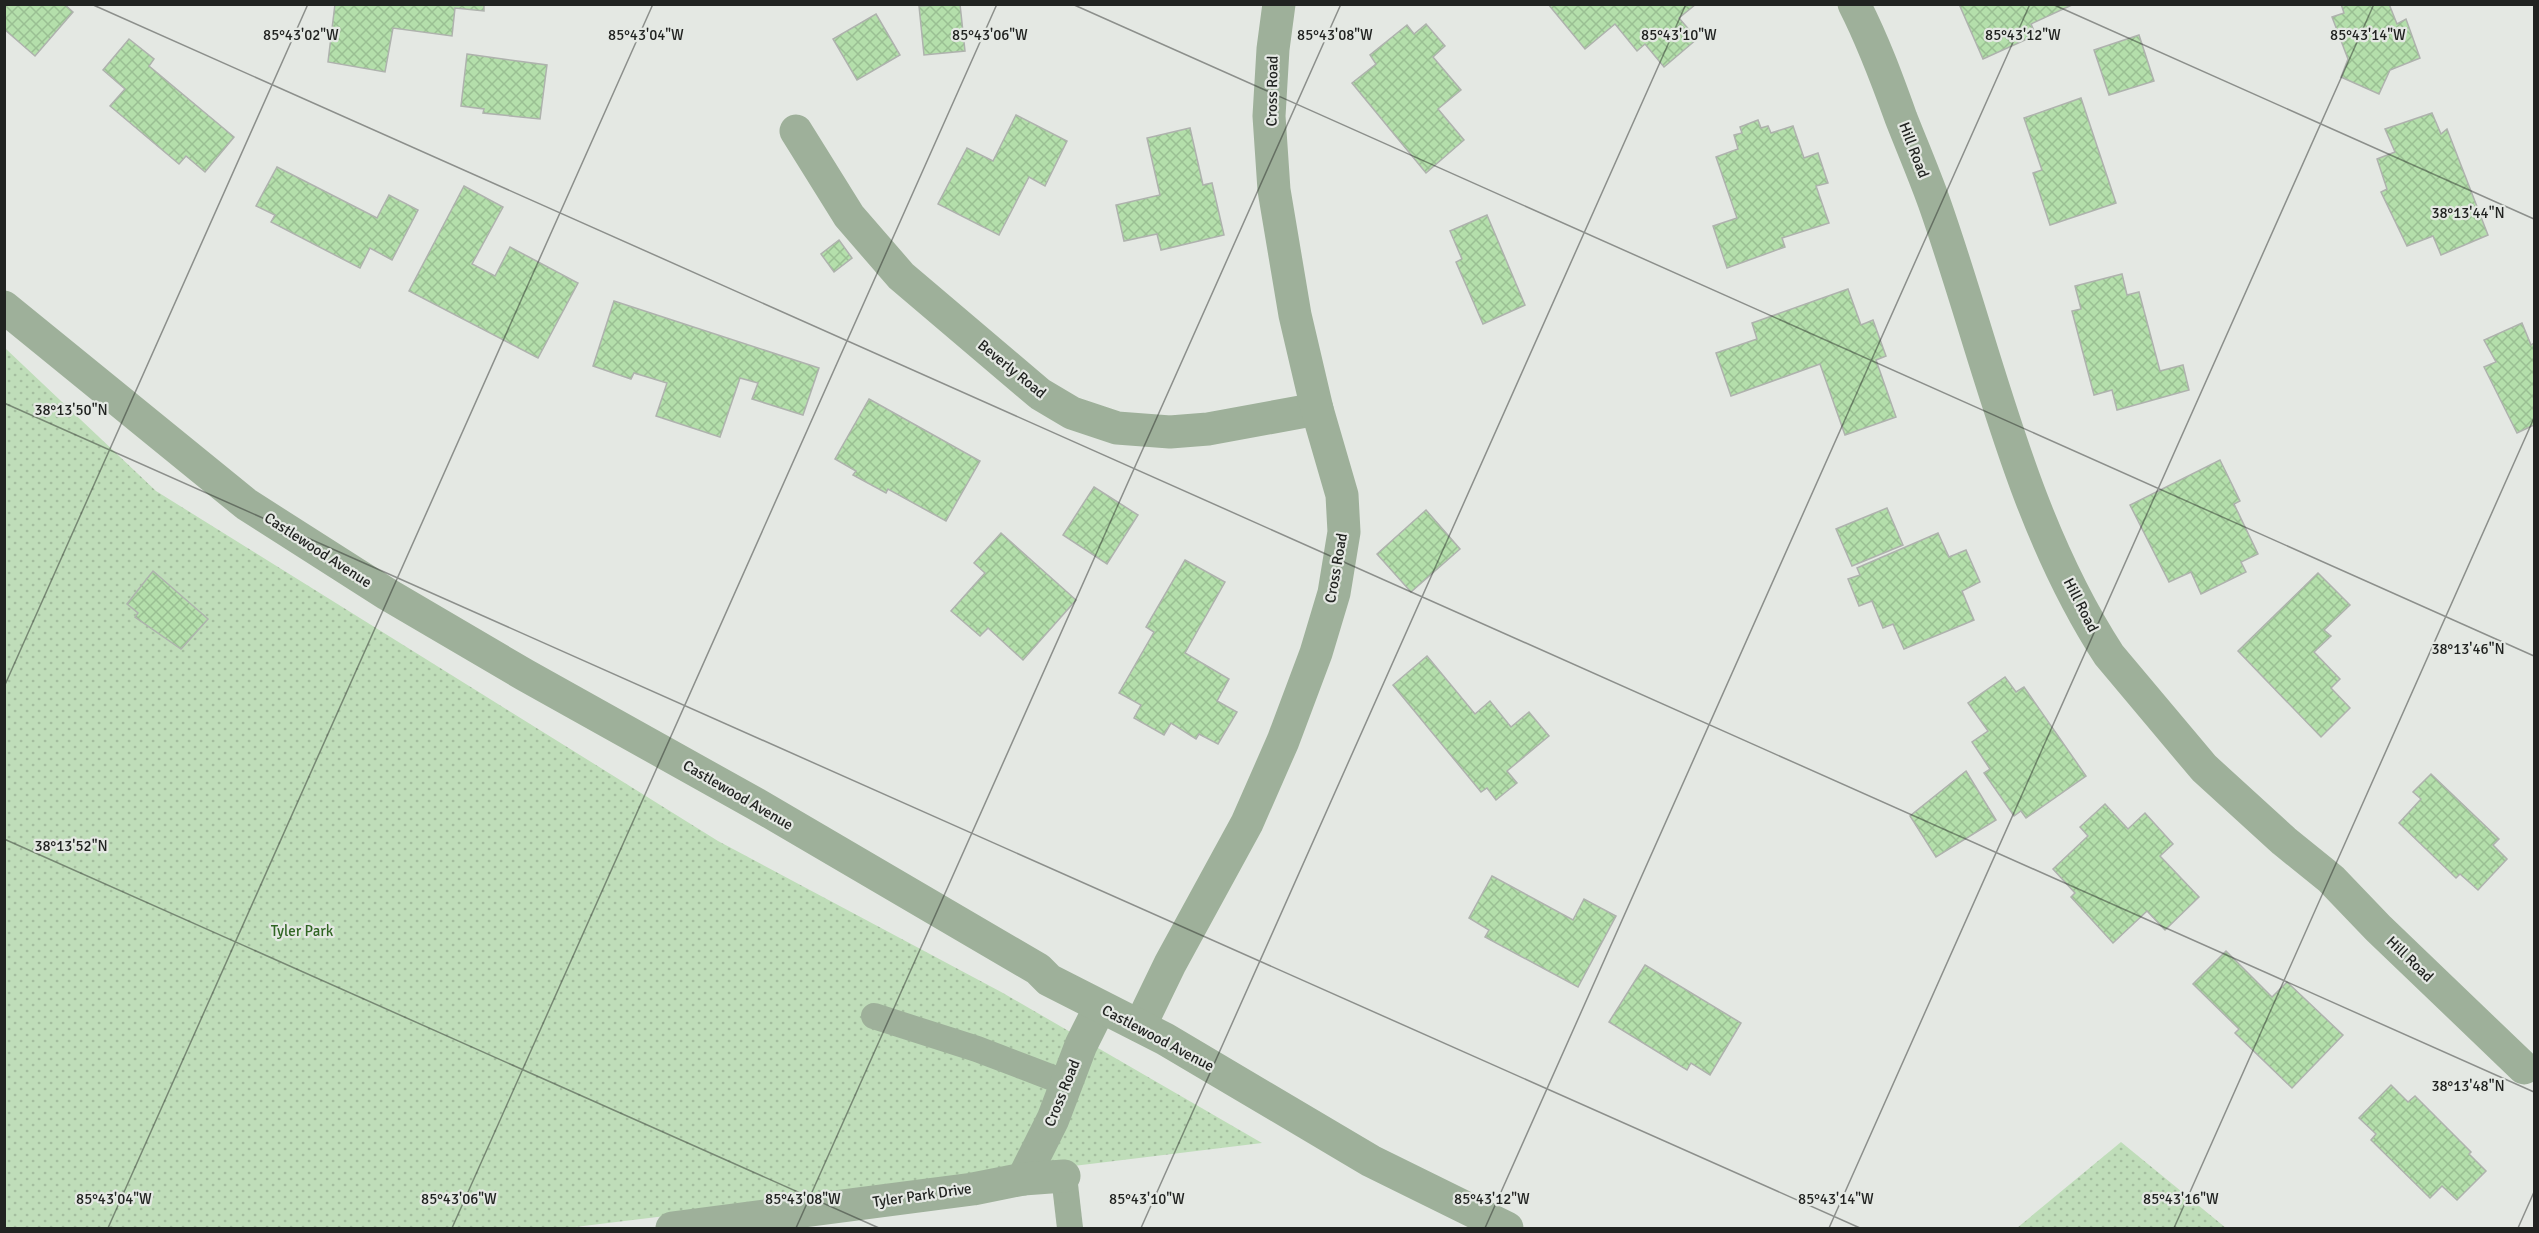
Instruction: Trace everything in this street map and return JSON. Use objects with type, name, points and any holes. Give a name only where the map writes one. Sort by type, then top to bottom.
[{"type":"street","name":"Cross Road","points":[[1140,1026],[1170,964],[1247,823],[1283,741],[1316,653],[1334,593],[1344,532],[1342,495],[1317,409],[1295,315],[1274,190],[1269,116],[1273,49],[1279,4]]},
{"type":"street","name":"Hill Road","points":[[1854,4],[1869,34],[1934,203],[2011,445],[2049,542],[2096,636],[2109,655],[2204,768],[2284,841],[2331,879],[2378,928],[2523,1068]]},
{"type":"street","name":"Beverly Road","points":[[796,131],[849,216],[901,276],[1040,394],[1072,413],[1117,428],[1170,432],[1208,429],[1317,409]]},
{"type":"street","name":"Castlewood Avenue","points":[[4,307],[246,504],[387,594],[525,675],[756,804],[1038,969],[1049,980],[1140,1026],[1371,1161],[1507,1228]]},
{"type":"street","name":"Cross Road","points":[[1023,1179],[1053,1119],[1081,1045],[1100,1007]]},
{"type":"street","name":"Tyler Park Drive","points":[[672,1228],[962,1190],[1023,1179],[1064,1176]]},
{"type":"lane","points":[[874,1016],[976,1049],[1066,1083]]},
{"type":"lane","points":[[1064,1176],[1070,1228]]},
{"type":"green space","name":"Tyler Park","points":[[5,348],[156,491],[718,841],[1003,993],[1262,1143],[567,1228],[5,1228]]},
{"type":"green space","points":[[2121,1142],[2226,1228],[2017,1228]]},
{"type":"building","points":[[4,4],[64,4],[73,12],[35,56],[4,29]]},
{"type":"building","points":[[335,4],[484,4],[484,11],[455,8],[452,36],[393,28],[385,72],[328,62]]},
{"type":"building","points":[[960,4],[965,51],[924,55],[919,6]]},
{"type":"building","points":[[1548,4],[1696,4],[1679,18],[1697,39],[1664,67],[1645,44],[1637,51],[1615,24],[1585,49]]},
{"type":"building","points":[[1959,4],[2074,4],[2031,24],[2036,35],[1983,59]]},
{"type":"building","points":[[2341,4],[2389,4],[2397,24],[2406,19],[2420,58],[2390,70],[2379,94],[2341,77],[2348,59],[2332,17],[2344,13]]},
{"type":"building","points":[[876,14],[900,55],[857,80],[833,39]]},
{"type":"building","points":[[1426,24],[1445,46],[1433,57],[1461,90],[1438,109],[1464,140],[1426,173],[1352,83],[1376,64],[1370,55],[1407,25],[1414,34]]},
{"type":"building","points":[[2139,35],[2154,81],[2109,95],[2094,50]]},
{"type":"building","points":[[129,39],[154,59],[149,66],[234,137],[205,172],[186,156],[179,164],[110,106],[125,89],[103,70]]},
{"type":"building","points":[[467,54],[547,65],[540,119],[483,113],[484,109],[461,106]]},
{"type":"building","points":[[2081,98],[2116,203],[2050,225],[2033,173],[2042,170],[2024,118]]},
{"type":"building","points":[[2432,113],[2441,134],[2447,129],[2488,235],[2441,255],[2433,236],[2407,246],[2381,192],[2387,189],[2377,159],[2395,152],[2385,129]]},
{"type":"building","points":[[1016,115],[1067,141],[1045,186],[1029,177],[999,235],[938,204],[967,148],[993,161]]},
{"type":"building","points":[[1758,120],[1761,128],[1768,126],[1771,133],[1793,126],[1804,158],[1818,153],[1828,183],[1816,186],[1829,223],[1782,238],[1785,247],[1727,268],[1713,226],[1737,218],[1716,157],[1738,149],[1734,135],[1742,133],[1740,127]]},
{"type":"building","points":[[1190,128],[1203,185],[1212,183],[1224,235],[1161,250],[1157,234],[1124,241],[1116,205],[1160,195],[1147,138]]},
{"type":"building","points":[[277,167],[377,218],[389,195],[418,210],[392,260],[370,248],[360,268],[271,222],[275,215],[256,206]]},
{"type":"building","points":[[464,186],[503,207],[472,264],[495,276],[510,247],[578,283],[538,358],[409,291]]},
{"type":"building","points":[[1487,215],[1525,305],[1483,324],[1456,262],[1462,259],[1450,231]]},
{"type":"building","points":[[839,240],[852,258],[834,272],[821,254]]},
{"type":"building","points":[[2122,274],[2127,295],[2139,292],[2160,371],[2183,365],[2189,390],[2117,410],[2112,390],[2094,395],[2072,311],[2081,309],[2075,286]]},
{"type":"building","points":[[1848,289],[1861,325],[1873,320],[1886,356],[1876,360],[1896,417],[1845,435],[1820,364],[1731,396],[1716,353],[1757,339],[1752,323]]},
{"type":"building","points":[[614,301],[819,368],[803,415],[752,399],[758,383],[740,378],[720,437],[656,416],[667,383],[634,373],[631,379],[593,366]]},
{"type":"building","points":[[2522,323],[2531,345],[2534,343],[2534,425],[2517,433],[2484,367],[2496,362],[2484,340]]},
{"type":"building","points":[[869,399],[980,461],[946,521],[888,489],[886,493],[853,475],[856,471],[835,459]]},
{"type":"building","points":[[2220,460],[2240,501],[2234,504],[2258,554],[2241,562],[2246,572],[2201,594],[2191,572],[2169,582],[2130,505]]},
{"type":"building","points":[[1094,487],[1138,515],[1107,564],[1063,535]]},
{"type":"building","points":[[1887,508],[1903,545],[1852,566],[1836,529]]},
{"type":"building","points":[[1426,510],[1460,549],[1411,592],[1377,554]]},
{"type":"building","points":[[1001,533],[1076,600],[1023,660],[988,628],[980,636],[951,611],[985,573],[974,563]]},
{"type":"building","points":[[1938,533],[1949,557],[1966,550],[1980,582],[1962,591],[1974,620],[1904,649],[1893,624],[1883,628],[1872,601],[1859,606],[1848,579],[1860,575],[1857,568]]},
{"type":"building","points":[[1185,560],[1225,582],[1185,653],[1229,679],[1217,701],[1237,712],[1218,744],[1199,734],[1196,739],[1171,723],[1164,735],[1134,718],[1141,705],[1119,693],[1154,632],[1146,627]]},
{"type":"building","points":[[153,571],[208,619],[181,649],[135,617],[138,613],[127,604]]},
{"type":"building","points":[[2318,573],[2350,605],[2324,630],[2331,636],[2314,652],[2340,679],[2331,688],[2350,708],[2321,737],[2238,651]]},
{"type":"building","points":[[1427,656],[1475,714],[1490,701],[1511,727],[1529,712],[1549,736],[1507,771],[1517,783],[1496,800],[1487,788],[1481,792],[1393,685]]},
{"type":"building","points":[[2005,677],[2016,692],[2024,687],[2086,776],[2026,818],[2021,811],[2014,816],[1984,773],[1990,769],[1972,742],[1988,731],[1968,703]]},
{"type":"building","points":[[1966,771],[1996,820],[1936,857],[1910,816]]},
{"type":"building","points":[[2431,774],[2499,839],[2493,845],[2507,859],[2478,890],[2460,874],[2456,878],[2399,823],[2421,799],[2413,792]]},
{"type":"building","points":[[2105,804],[2128,829],[2145,813],[2173,844],[2160,856],[2199,897],[2165,930],[2147,911],[2113,943],[2071,897],[2075,893],[2053,869],[2088,836],[2080,827]]},
{"type":"building","points":[[1492,876],[1573,920],[1584,899],[1616,916],[1578,987],[1485,937],[1489,930],[1469,918]]},
{"type":"building","points":[[2226,951],[2272,997],[2287,982],[2343,1035],[2292,1088],[2235,1033],[2239,1029],[2193,984]]},
{"type":"building","points":[[1645,965],[1741,1023],[1710,1075],[1691,1063],[1687,1070],[1609,1022]]},
{"type":"building","points":[[2391,1085],[2408,1102],[2415,1096],[2471,1152],[2469,1154],[2486,1171],[2457,1200],[2442,1186],[2430,1198],[2371,1140],[2376,1134],[2359,1118]]}]
